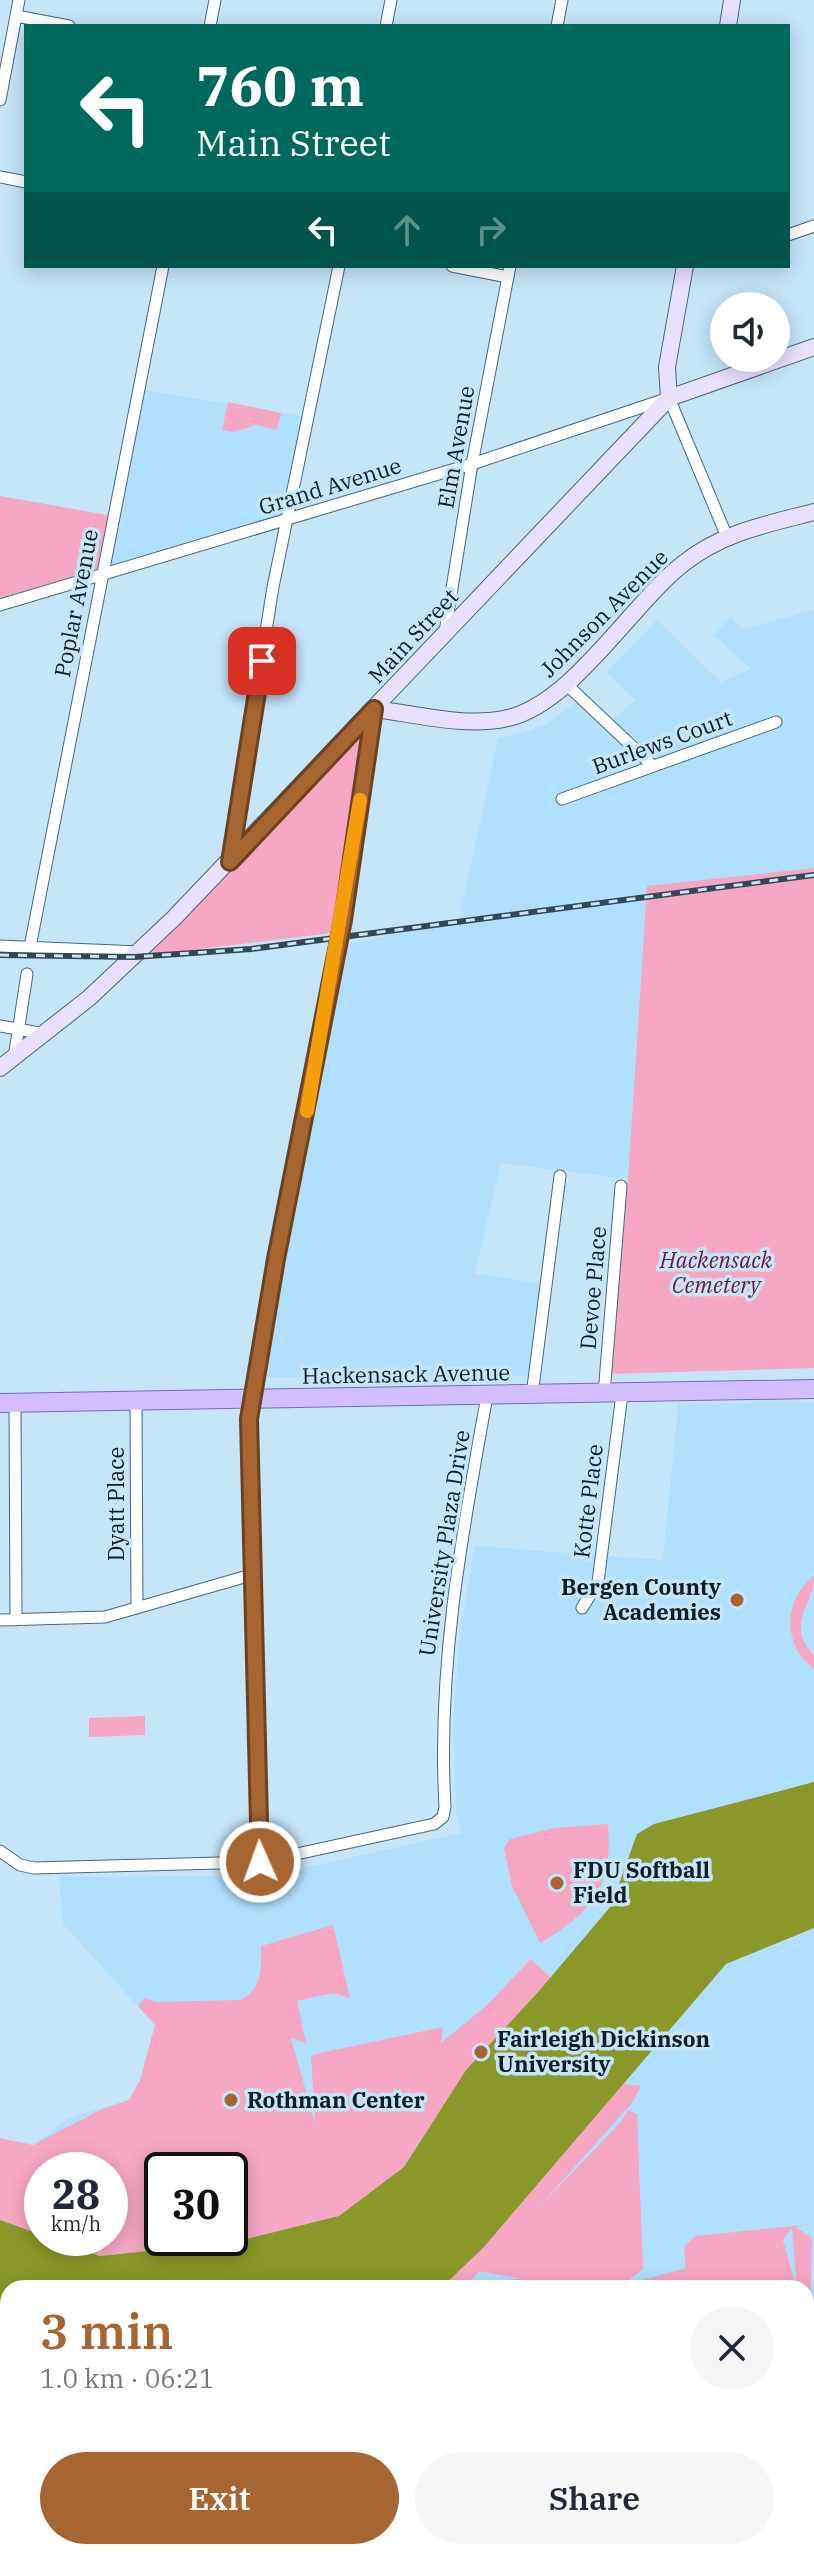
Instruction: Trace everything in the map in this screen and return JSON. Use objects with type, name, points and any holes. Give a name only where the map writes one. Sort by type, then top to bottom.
[{"type":"main road","points":[[728,24],[732,0]]},
{"type":"main road","points":[[689,268],[667,367],[669,398],[814,347]]},
{"type":"main road","name":"Main Street","points":[[7,1063],[140,952],[230,862],[566,502],[639,433],[669,398]]},
{"type":"main road","name":"Johnson Avenue","points":[[374,709],[492,721],[525,713],[566,684],[668,576],[727,537],[814,512]]},
{"type":"main road","name":"Hackensack Avenue","points":[[8,1403],[814,1389]]},
{"type":"street","points":[[0,100],[2,73],[19,0]]},
{"type":"street","points":[[210,24],[215,0]]},
{"type":"street","points":[[386,24],[391,0]]},
{"type":"street","points":[[557,24],[562,0]]},
{"type":"street","points":[[16,16],[58,24]]},
{"type":"street","points":[[0,177],[24,182]]},
{"type":"street","points":[[790,234],[814,226]]},
{"type":"street","name":"Poplar Avenue","points":[[30,947],[163,268]]},
{"type":"street","points":[[230,862],[273,587],[339,268]]},
{"type":"street","points":[[471,268],[509,272]]},
{"type":"street","name":"Elm Avenue","points":[[444,636],[472,464],[509,272]]},
{"type":"street","points":[[669,398],[727,537]]},
{"type":"street","name":"Grand Avenue","points":[[0,605],[472,464],[669,398]]},
{"type":"street","points":[[566,684],[653,766]]},
{"type":"street","points":[[260,1862],[251,1575],[251,1401],[343,920],[374,709]]},
{"type":"street","name":"Burlews Court","points":[[562,799],[776,722]]},
{"type":"street","points":[[0,946],[140,952]]},
{"type":"street","points":[[7,1063],[18,1029],[27,974]]},
{"type":"street","points":[[0,1026],[45,1034]]},
{"type":"street","points":[[532,1395],[560,1176]]},
{"type":"street","name":"Devoe Place","points":[[613,1394],[621,1186]]},
{"type":"street","name":"Kotte Place","points":[[582,1608],[598,1582],[613,1394]]},
{"type":"street","name":"University Plaza Drive","points":[[0,1851],[20,1865],[34,1868],[260,1862],[434,1824],[443,1817],[442,1727],[448,1625],[487,1396]]},
{"type":"street","name":"Dyatt Place","points":[[136,1400],[137,1608]]},
{"type":"street","points":[[8,1403],[16,1620]]},
{"type":"street","points":[[0,1620],[105,1617],[251,1575]]},
{"type":"shaded area","points":[[139,389],[309,417],[289,519],[102,575]]},
{"type":"shaded area","points":[[814,610],[814,873],[647,887],[628,1179],[501,1163],[475,1273],[543,1284],[531,1376],[260,1377],[338,947],[459,919],[498,739],[544,726],[578,701],[605,727],[635,700],[607,672],[657,620],[721,682],[751,669],[714,635],[731,617],[743,629]]},
{"type":"shaded area","name":"Fairleigh Dickinson University","points":[[814,1402],[814,1782],[654,1824],[726,1964],[814,1928],[814,2280],[30,2280],[32,2256],[128,2256],[128,2152],[33,2152],[32,2146],[69,2118],[129,2100],[140,2080],[155,2025],[63,1924],[59,1877],[268,1876],[461,1833],[456,1812],[453,1723],[460,1629],[475,1546],[663,1560],[678,1404]]},
{"type":"shaded area","points":[[814,1782],[814,1928],[726,1964],[483,2248],[449,2280],[0,2280],[0,2220],[24,2229],[24,2256],[128,2256],[128,2253],[144,2251],[144,2256],[248,2256],[248,2239],[339,2216],[404,2167],[466,2070],[611,1906],[637,1834],[654,1824]]},
{"type":"green space","points":[[228,402],[281,413],[277,430],[256,425],[233,432],[222,430]]},
{"type":"green space","points":[[0,496],[113,516],[102,575],[0,605]]},
{"type":"green space","points":[[374,709],[340,932],[134,957]]},
{"type":"green space","name":"Hackensack Cemetery","points":[[814,868],[814,1368],[606,1374],[628,1179],[647,886]]},
{"type":"green space","points":[[814,1576],[801,1634],[814,1656],[814,1669],[796,1648],[790,1622],[796,1597]]},
{"type":"green space","points":[[145,1716],[145,1735],[89,1737],[89,1718]]},
{"type":"green space","name":"FDU Softball Field","points":[[608,1824],[607,1865],[596,1896],[574,1920],[540,1943],[512,1886],[504,1848],[510,1839],[555,1828]]},
{"type":"green space","points":[[333,1925],[350,1998],[333,1993],[297,2001],[306,2043],[291,2038],[315,2123],[311,2055],[443,2027],[441,2043],[486,2006],[531,1959],[551,1978],[466,2070],[404,2167],[339,2216],[248,2239],[248,2152],[144,2152],[144,2251],[128,2253],[128,2152],[24,2152],[24,2229],[0,2220],[0,2138],[33,2145],[100,2110],[129,2100],[140,2080],[155,2025],[138,2006],[144,1998],[156,2002],[240,2000],[253,1991],[260,1971],[261,1946]]},
{"type":"green space","points":[[623,2084],[641,2086],[632,2103],[538,2208],[620,2123],[628,2110],[637,2114],[643,2269],[629,2280],[507,2280],[517,2278],[479,2271],[471,2280],[449,2280],[483,2248]]},
{"type":"green space","points":[[814,2224],[795,2227],[812,2238],[811,2280],[795,2280],[792,2228],[783,2240],[794,2280],[643,2280],[686,2268],[684,2247],[695,2236]]},
{"type":"railway","points":[[0,955],[134,957],[251,949],[814,875]]},
{"type":"slow traffic","points":[[307,1111],[343,920],[360,800]]},
{"type":"place","name":"Bergen County Academies","points":[[737,1600]]},
{"type":"place","name":"FDU Softball Field","points":[[557,1883]]},
{"type":"place","name":"Fairleigh Dickinson University","points":[[481,2052]]},
{"type":"place","name":"Rothman Center","points":[[231,2100]]},
{"type":"route","points":[[260,1862],[249,1547],[249,1419],[276,1259],[343,920],[374,709],[230,862],[262,661]]}]
